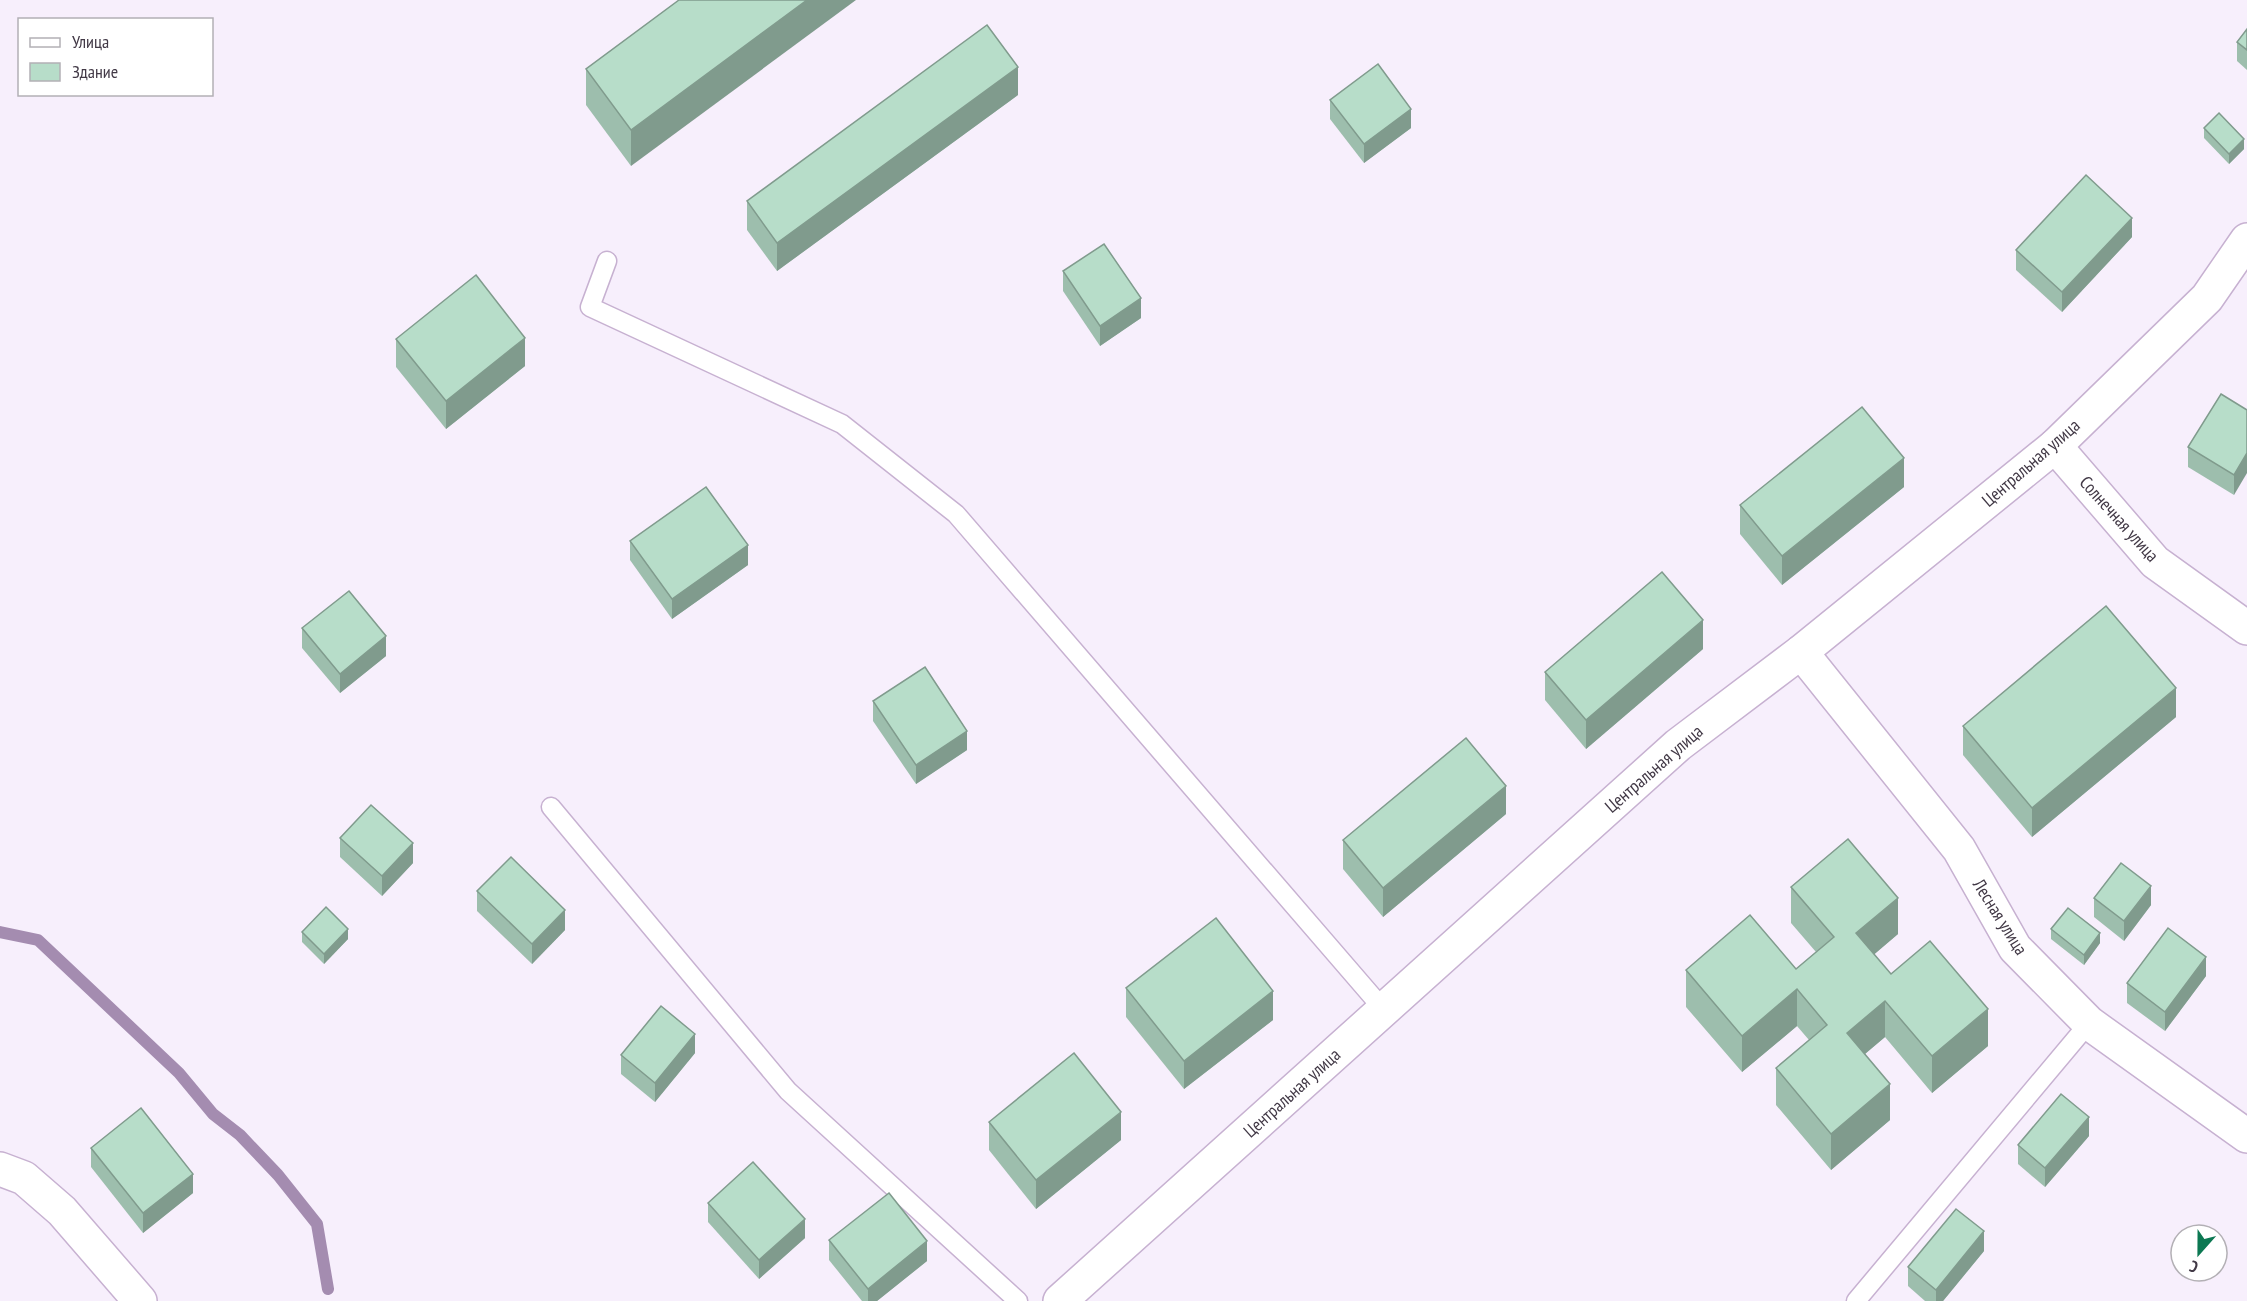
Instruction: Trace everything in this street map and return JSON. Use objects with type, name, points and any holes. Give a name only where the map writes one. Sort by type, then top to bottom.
[{"type":"street","name":"Центральная улица","points":[[1068,1298],[1678,745],[1801,652],[2055,446],[2207,298],[2247,240]]},
{"type":"street","name":"Солнечная улица","points":[[2055,446],[2155,562],[2247,628]]},
{"type":"street","name":"Лесная улица","points":[[1801,652],[1959,849],[2015,948],[2090,1023],[2247,1136]]},
{"type":"street","points":[[0,1169],[24,1178],[62,1211],[140,1301]]},
{"type":"lane","points":[[607,261],[590,307],[842,424],[956,514],[1384,1010]]},
{"type":"lane","points":[[551,807],[789,1091],[1018,1301]]},
{"type":"lane","points":[[1856,1301],[2090,1023]]},
{"type":"building","points":[[679,0],[807,0],[631,130],[586,69]]},
{"type":"building","points":[[987,25],[1018,67],[777,243],[747,201]]},
{"type":"building","points":[[2247,29],[2247,50],[2237,42]]},
{"type":"building","points":[[1378,64],[1411,109],[1364,144],[1330,100]]},
{"type":"building","points":[[2219,113],[2244,139],[2229,154],[2204,128]]},
{"type":"building","points":[[2086,175],[2132,218],[2062,292],[2016,250]]},
{"type":"building","points":[[1104,244],[1141,298],[1100,326],[1063,271]]},
{"type":"building","points":[[476,275],[525,338],[446,401],[396,339]]},
{"type":"building","points":[[2221,394],[2247,410],[2247,453],[2234,475],[2188,447]]},
{"type":"building","points":[[1862,407],[1904,458],[1782,556],[1740,505]]},
{"type":"building","points":[[706,487],[748,545],[672,599],[630,541]]},
{"type":"building","points":[[1662,572],[1703,620],[1586,720],[1545,672]]},
{"type":"building","points":[[349,591],[386,636],[340,674],[302,628]]},
{"type":"building","points":[[2106,606],[2176,688],[2032,808],[1963,726]]},
{"type":"building","points":[[925,667],[967,731],[916,765],[873,701]]},
{"type":"building","points":[[1466,738],[1506,786],[1383,888],[1343,840]]},
{"type":"building","points":[[371,805],[413,843],[382,876],[340,838]]},
{"type":"building","points":[[1848,839],[1898,898],[1856,933],[1891,974],[1930,941],[1988,1009],[1932,1056],[1885,1001],[1847,1033],[1890,1084],[1831,1134],[1776,1068],[1827,1025],[1797,989],[1742,1036],[1686,970],[1750,915],[1796,969],[1834,937],[1791,887]]},
{"type":"building","points":[[511,857],[565,910],[532,944],[477,891]]},
{"type":"building","points":[[2121,863],[2151,886],[2124,921],[2094,898]]},
{"type":"building","points":[[326,907],[348,929],[324,954],[302,932]]},
{"type":"building","points":[[2068,908],[2100,933],[2084,955],[2051,929]]},
{"type":"building","points":[[1216,918],[1273,991],[1184,1061],[1126,988]]},
{"type":"building","points":[[2168,928],[2206,957],[2165,1012],[2127,983]]},
{"type":"building","points":[[661,1006],[695,1034],[655,1083],[621,1055]]},
{"type":"building","points":[[1074,1053],[1121,1112],[1036,1180],[989,1122]]},
{"type":"building","points":[[2061,1094],[2089,1117],[2045,1168],[2018,1145]]},
{"type":"building","points":[[141,1108],[193,1174],[143,1213],[91,1148]]},
{"type":"building","points":[[753,1162],[805,1219],[759,1260],[708,1203]]},
{"type":"building","points":[[889,1193],[927,1241],[868,1289],[829,1240]]},
{"type":"building","points":[[1956,1209],[1984,1231],[1936,1290],[1908,1267]]},
{"type":"waterway","points":[[0,932],[38,940],[179,1073],[213,1114],[240,1135],[278,1175],[317,1224],[328,1289]]}]
